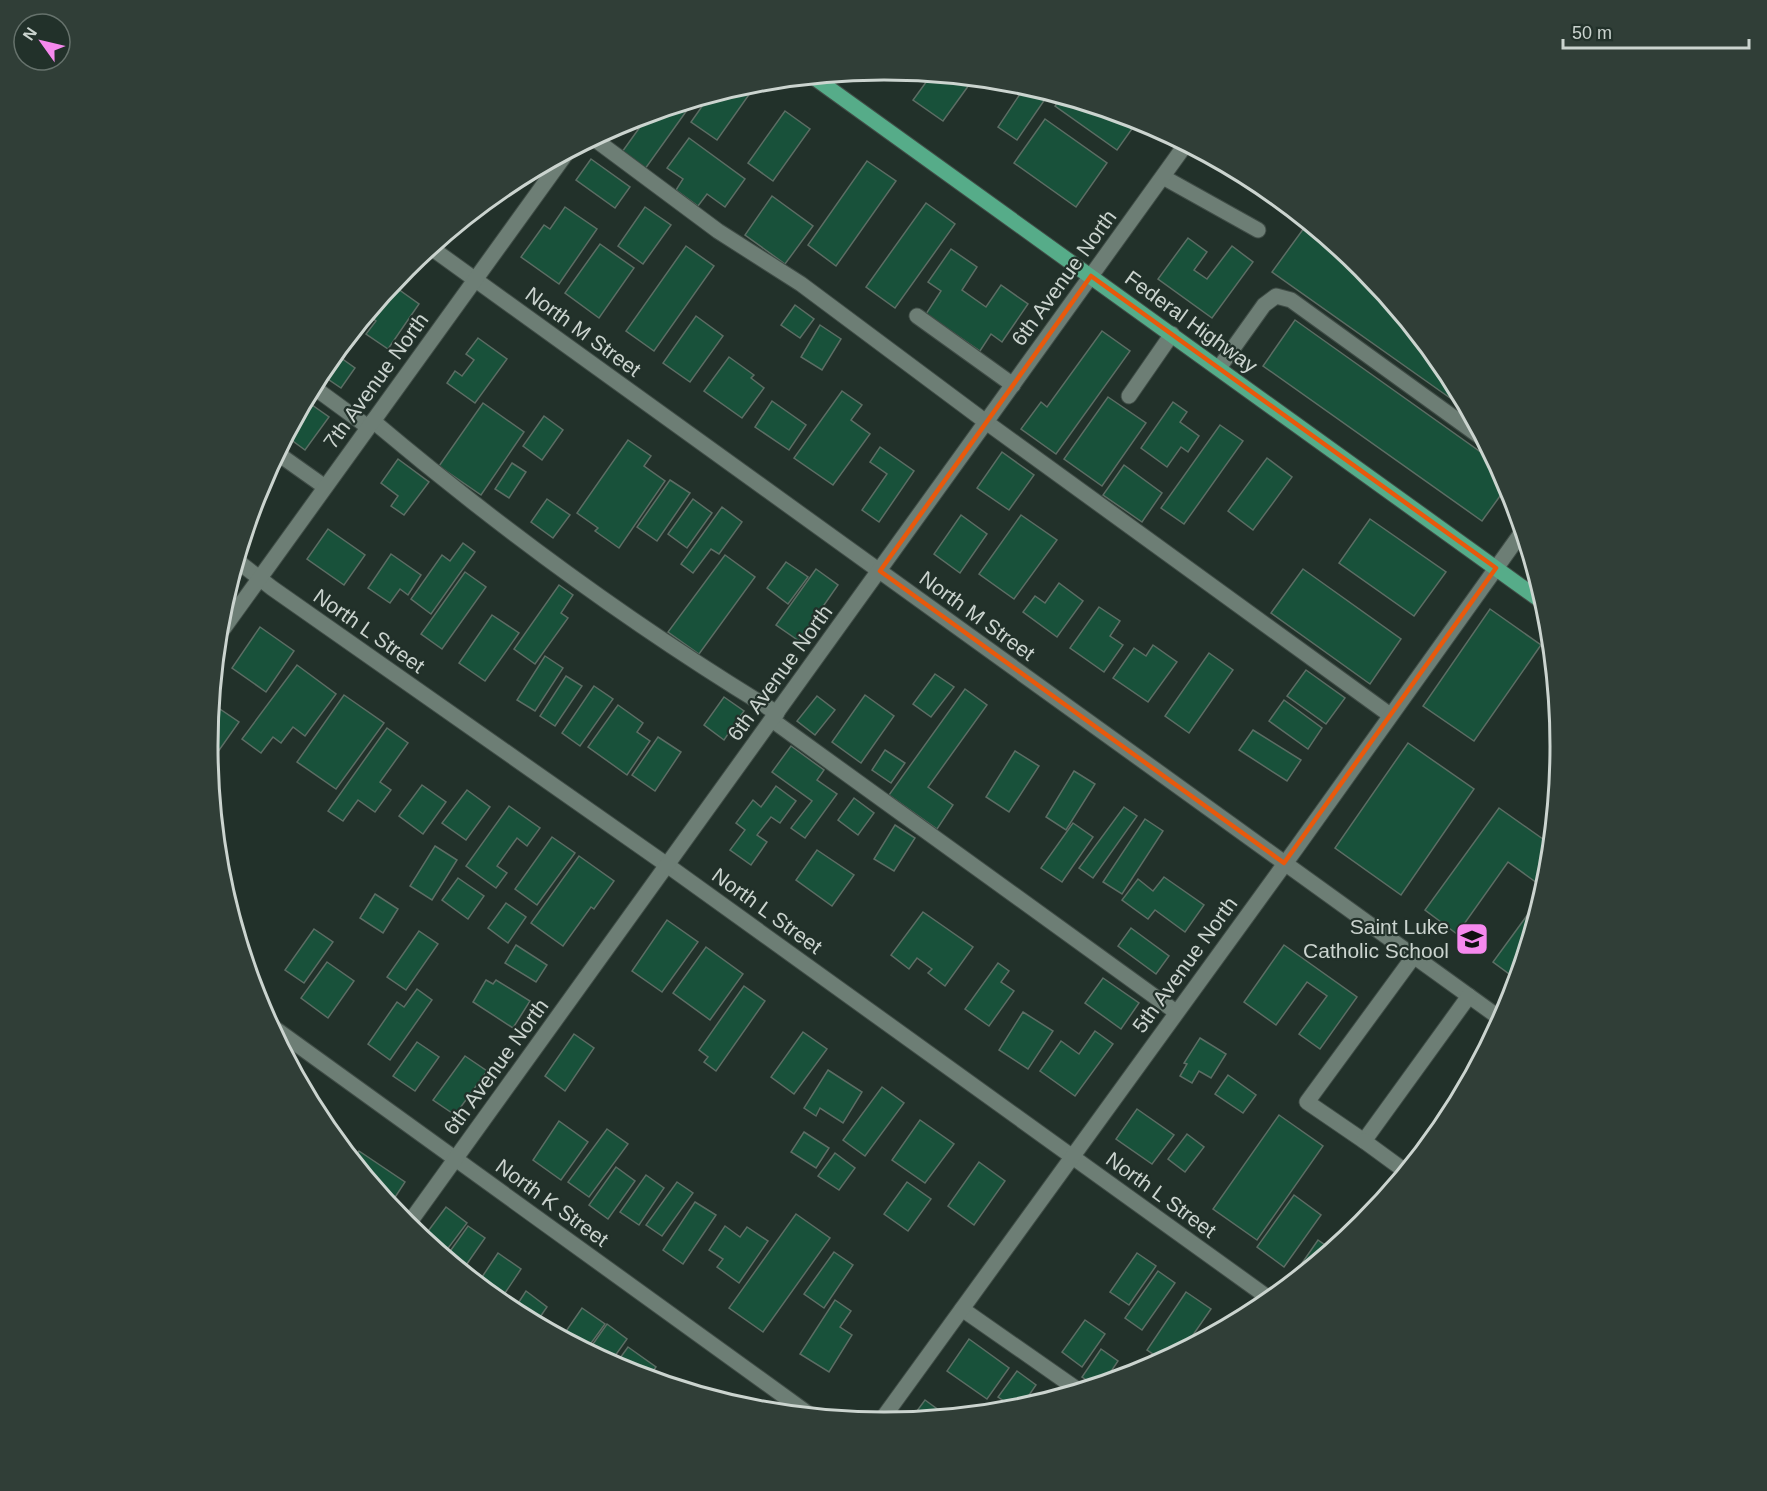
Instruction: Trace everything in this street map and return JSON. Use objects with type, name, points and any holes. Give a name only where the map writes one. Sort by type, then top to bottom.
[{"type":"main road","name":"Federal Highway","points":[[821,83],[1532,594]]},
{"type":"street","points":[[600,143],[718,231],[801,284],[986,422],[1390,715]]},
{"type":"street","name":"6th Avenue North","points":[[414,1217],[1182,150]]},
{"type":"street","name":"7th Avenue North","points":[[229,620],[558,165]]},
{"type":"street","points":[[1163,177],[1258,230]]},
{"type":"street","name":"North M Street","points":[[437,252],[1493,1013]]},
{"type":"street","points":[[1219,368],[1264,305],[1276,296],[1291,300],[1469,429]]},
{"type":"street","points":[[917,316],[1013,385]]},
{"type":"street","points":[[1129,396],[1172,334]]},
{"type":"street","points":[[320,391],[371,424],[449,485],[642,626],[774,717],[1176,1012]]},
{"type":"street","points":[[283,457],[325,487]]},
{"type":"street","name":"5th Avenue North","points":[[887,1412],[1517,539]]},
{"type":"street","name":"North L Street","points":[[242,565],[667,865],[1262,1293]]},
{"type":"street","points":[[1399,1167],[1307,1102],[1414,956]]},
{"type":"street","points":[[1364,1141],[1469,996]]},
{"type":"street","name":"North K Street","points":[[284,1035],[798,1406]]},
{"type":"street","points":[[962,1309],[1070,1385]]},
{"type":"highlighted area","points":[[1091,276],[1496,568],[1284,863],[880,571]]},
{"type":"building","points":[[927,81],[969,85],[943,121],[913,100]]},
{"type":"building","points":[[750,93],[717,140],[691,122],[703,104]]},
{"type":"building","points":[[1020,94],[1045,99],[1017,140],[998,127]]},
{"type":"building","points":[[1057,102],[1133,128],[1117,150],[1055,106]]},
{"type":"building","points":[[688,109],[645,169],[622,152],[641,125]]},
{"type":"building","points":[[785,111],[810,129],[773,181],[748,163]]},
{"type":"building","points":[[1045,119],[1107,163],[1076,207],[1014,163]]},
{"type":"building","points":[[689,138],[745,179],[725,207],[707,194],[698,206],[676,190],[683,179],[667,168]]},
{"type":"building","points":[[591,159],[630,187],[615,208],[576,180]]},
{"type":"building","points":[[867,161],[896,181],[836,266],[808,245]]},
{"type":"building","points":[[772,196],[813,226],[785,264],[745,235]]},
{"type":"building","points":[[926,203],[955,224],[895,308],[866,287]]},
{"type":"building","points":[[565,207],[597,229],[559,284],[521,257],[544,225],[550,229]]},
{"type":"building","points":[[645,207],[671,225],[643,264],[618,246]]},
{"type":"building","points":[[1303,229],[1323,245],[1384,306],[1412,340],[1452,400],[1272,272]]},
{"type":"building","points":[[1188,238],[1207,252],[1194,270],[1207,279],[1232,246],[1253,262],[1212,318],[1158,279]]},
{"type":"building","points":[[600,244],[634,268],[599,318],[565,293]]},
{"type":"building","points":[[686,246],[714,266],[654,351],[626,331]]},
{"type":"building","points":[[951,249],[977,267],[962,290],[986,307],[1001,285],[1028,304],[1002,342],[991,334],[980,351],[926,314],[941,291],[928,282]]},
{"type":"building","points":[[399,290],[419,304],[388,349],[366,334],[376,321],[373,319]]},
{"type":"building","points":[[795,305],[814,319],[800,338],[781,325]]},
{"type":"building","points":[[696,316],[723,336],[690,382],[663,363]]},
{"type":"building","points":[[1295,320],[1482,453],[1501,495],[1482,521],[1263,366]]},
{"type":"building","points":[[820,325],[841,339],[822,370],[801,357]]},
{"type":"building","points":[[1102,331],[1130,351],[1056,454],[1021,429],[1041,402],[1047,407]]},
{"type":"building","points":[[478,338],[507,359],[475,403],[447,383],[455,371],[462,376],[474,360],[466,354]]},
{"type":"building","points":[[729,357],[754,375],[751,378],[764,388],[742,418],[704,391]]},
{"type":"building","points":[[342,359],[355,368],[341,388],[328,379]]},
{"type":"building","points":[[842,391],[862,405],[851,420],[870,434],[833,485],[794,458]]},
{"type":"building","points":[[1108,397],[1146,423],[1102,486],[1064,459]]},
{"type":"building","points":[[772,401],[806,425],[789,450],[755,427]]},
{"type":"building","points":[[1173,402],[1187,412],[1180,422],[1199,436],[1188,452],[1181,447],[1167,467],[1141,448]]},
{"type":"building","points":[[483,403],[524,432],[481,495],[439,466]]},
{"type":"building","points":[[312,405],[329,417],[305,450],[292,440]]},
{"type":"building","points":[[544,416],[563,430],[542,460],[523,446]]},
{"type":"building","points":[[1220,425],[1243,441],[1184,524],[1161,508]]},
{"type":"building","points":[[628,440],[651,456],[644,466],[665,481],[619,548],[595,531],[598,528],[577,513]]},
{"type":"building","points":[[880,447],[914,471],[879,522],[862,510],[887,474],[870,462]]},
{"type":"building","points":[[1002,452],[1034,475],[1009,510],[977,488]]},
{"type":"building","points":[[1267,458],[1292,477],[1253,530],[1228,511]]},
{"type":"building","points":[[398,459],[429,482],[404,515],[391,506],[398,496],[381,483]]},
{"type":"building","points":[[512,463],[526,472],[509,498],[495,489]]},
{"type":"building","points":[[1124,465],[1162,493],[1142,522],[1103,495]]},
{"type":"building","points":[[670,480],[690,493],[657,541],[637,527]]},
{"type":"building","points":[[547,499],[570,515],[553,538],[531,522]]},
{"type":"building","points":[[693,499],[712,513],[687,548],[668,534]]},
{"type":"building","points":[[722,507],[742,522],[719,554],[711,549],[693,573],[681,564]]},
{"type":"building","points":[[961,515],[987,534],[960,573],[934,554]]},
{"type":"building","points":[[1021,515],[1057,540],[1014,599],[979,574]]},
{"type":"building","points":[[1370,519],[1446,572],[1414,616],[1339,563]]},
{"type":"building","points":[[328,529],[365,555],[344,585],[307,559]]},
{"type":"building","points":[[463,543],[475,552],[431,614],[411,599],[442,555],[450,561]]},
{"type":"building","points":[[391,554],[421,575],[408,595],[400,589],[390,603],[368,588]]},
{"type":"building","points":[[725,555],[755,577],[699,654],[668,632]]},
{"type":"building","points":[[786,562],[808,577],[788,604],[767,588]]},
{"type":"building","points":[[816,569],[838,585],[799,641],[776,625]]},
{"type":"building","points":[[1303,569],[1401,639],[1370,684],[1271,613]]},
{"type":"building","points":[[465,572],[486,587],[442,649],[421,634]]},
{"type":"building","points":[[1059,583],[1083,601],[1057,637],[1023,612],[1035,596],[1045,603]]},
{"type":"building","points":[[559,585],[573,595],[561,613],[568,618],[535,664],[514,649]]},
{"type":"building","points":[[1099,607],[1120,621],[1110,636],[1123,645],[1104,672],[1070,648]]},
{"type":"building","points":[[1490,609],[1541,645],[1474,741],[1423,706]]},
{"type":"building","points":[[492,615],[519,633],[485,681],[459,663]]},
{"type":"building","points":[[260,627],[294,651],[266,692],[232,668]]},
{"type":"building","points":[[1153,645],[1177,662],[1148,702],[1113,678],[1134,648],[1146,656]]},
{"type":"building","points":[[1209,653],[1233,670],[1189,733],[1165,716]]},
{"type":"building","points":[[545,656],[563,668],[535,711],[517,700]]},
{"type":"building","points":[[297,665],[336,694],[305,736],[293,727],[281,743],[273,737],[261,753],[242,739]]},
{"type":"building","points":[[1306,670],[1345,698],[1326,724],[1287,696]]},
{"type":"building","points":[[935,674],[954,687],[931,717],[913,704]]},
{"type":"building","points":[[566,676],[582,686],[555,726],[540,716]]},
{"type":"building","points":[[594,686],[613,699],[580,746],[562,733]]},
{"type":"building","points":[[965,689],[987,705],[928,787],[953,805],[937,829],[889,795]]},
{"type":"building","points":[[344,695],[384,723],[336,789],[297,762]]},
{"type":"building","points":[[865,695],[894,716],[861,763],[832,742]]},
{"type":"building","points":[[817,696],[835,710],[815,735],[797,721]]},
{"type":"building","points":[[724,697],[744,711],[724,740],[704,725]]},
{"type":"building","points":[[1284,700],[1322,728],[1308,749],[1269,721]]},
{"type":"building","points":[[618,705],[643,723],[637,732],[650,741],[627,775],[588,747]]},
{"type":"building","points":[[219,708],[239,722],[218,752]]},
{"type":"building","points":[[387,728],[408,743],[380,782],[391,790],[375,812],[358,800],[343,821],[328,811]]},
{"type":"building","points":[[1253,730],[1301,760],[1287,781],[1239,750]]},
{"type":"building","points":[[658,737],[681,752],[655,791],[632,775]]},
{"type":"building","points":[[1408,743],[1474,789],[1401,895],[1335,848]]},
{"type":"building","points":[[791,746],[824,770],[817,780],[837,794],[805,838],[791,828],[812,801],[772,772]]},
{"type":"building","points":[[885,750],[905,763],[891,783],[872,770]]},
{"type":"building","points":[[1015,751],[1039,766],[1009,812],[986,797]]},
{"type":"building","points":[[1074,771],[1095,784],[1066,830],[1046,817]]},
{"type":"building","points":[[422,785],[446,802],[423,834],[399,816]]},
{"type":"building","points":[[776,786],[796,801],[780,823],[771,817],[757,835],[767,842],[751,865],[730,850],[745,830],[736,823],[753,800],[761,807]]},
{"type":"building","points":[[467,790],[490,807],[466,840],[442,823]]},
{"type":"building","points":[[854,798],[874,813],[858,835],[838,820]]},
{"type":"building","points":[[509,806],[540,828],[527,846],[517,838],[497,866],[507,873],[496,888],[466,866]]},
{"type":"building","points":[[1124,807],[1137,816],[1093,878],[1079,868]]},
{"type":"building","points":[[1499,808],[1543,839],[1535,882],[1508,862],[1457,934],[1425,910]]},
{"type":"building","points":[[1145,819],[1163,831],[1122,894],[1103,882]]},
{"type":"building","points":[[1073,823],[1093,837],[1062,882],[1041,868]]},
{"type":"building","points":[[895,825],[915,838],[894,871],[874,859]]},
{"type":"building","points":[[552,837],[575,853],[537,905],[515,889]]},
{"type":"building","points":[[435,846],[457,860],[432,900],[410,886]]},
{"type":"building","points":[[817,850],[854,875],[832,906],[796,880]]},
{"type":"building","points":[[579,856],[614,881],[594,909],[591,907],[563,946],[531,923]]},
{"type":"building","points":[[1164,877],[1204,905],[1185,932],[1155,910],[1148,919],[1122,900],[1138,879],[1153,891]]},
{"type":"building","points":[[458,878],[484,896],[468,919],[442,900]]},
{"type":"building","points":[[375,894],[398,909],[383,933],[360,918]]},
{"type":"building","points":[[506,903],[526,917],[508,943],[488,928]]},
{"type":"building","points":[[923,912],[973,947],[945,986],[928,973],[932,969],[917,958],[909,969],[891,955]]},
{"type":"building","points":[[1528,914],[1509,974],[1493,962]]},
{"type":"building","points":[[667,920],[698,942],[662,992],[632,971]]},
{"type":"building","points":[[1131,928],[1169,956],[1156,974],[1118,946]]},
{"type":"building","points":[[314,929],[333,942],[304,983],[285,970]]},
{"type":"building","points":[[419,931],[438,944],[406,990],[387,977]]},
{"type":"building","points":[[516,945],[547,965],[536,982],[505,963]]},
{"type":"building","points":[[1284,945],[1357,997],[1320,1049],[1299,1034],[1327,996],[1307,982],[1276,1025],[1244,1002]]},
{"type":"building","points":[[706,947],[743,974],[710,1020],[673,993]]},
{"type":"building","points":[[327,962],[354,981],[328,1018],[301,998]]},
{"type":"building","points":[[998,963],[1009,971],[1001,982],[1014,991],[989,1026],[965,1009]]},
{"type":"building","points":[[1103,978],[1139,1003],[1121,1029],[1085,1003]]},
{"type":"building","points":[[486,980],[493,984],[496,980],[530,1001],[513,1028],[473,1002]]},
{"type":"building","points":[[744,986],[765,1001],[716,1071],[704,1062],[708,1057],[699,1050]]},
{"type":"building","points":[[417,989],[432,1000],[390,1060],[368,1044],[397,1002],[404,1007]]},
{"type":"building","points":[[1023,1012],[1053,1031],[1028,1069],[999,1050]]},
{"type":"building","points":[[1095,1031],[1113,1044],[1075,1096],[1040,1071],[1061,1041],[1079,1054]]},
{"type":"building","points":[[803,1032],[827,1049],[794,1094],[771,1077]]},
{"type":"building","points":[[574,1034],[594,1048],[565,1091],[545,1076]]},
{"type":"building","points":[[1200,1038],[1226,1054],[1211,1078],[1199,1071],[1192,1083],[1180,1076],[1187,1064],[1184,1063]]},
{"type":"building","points":[[417,1042],[439,1057],[415,1091],[393,1076]]},
{"type":"building","points":[[465,1056],[487,1071],[455,1115],[433,1100]]},
{"type":"building","points":[[828,1070],[862,1092],[843,1123],[820,1108],[816,1116],[804,1108]]},
{"type":"building","points":[[1228,1075],[1256,1095],[1243,1113],[1215,1094]]},
{"type":"building","points":[[882,1087],[904,1103],[865,1156],[843,1140]]},
{"type":"building","points":[[1137,1109],[1174,1135],[1152,1164],[1116,1139]]},
{"type":"building","points":[[1279,1115],[1323,1146],[1257,1240],[1213,1209]]},
{"type":"building","points":[[920,1120],[954,1144],[925,1183],[892,1160]]},
{"type":"building","points":[[559,1121],[588,1142],[561,1180],[533,1160]]},
{"type":"building","points":[[607,1129],[628,1144],[589,1197],[568,1182]]},
{"type":"building","points":[[804,1132],[829,1148],[816,1168],[791,1152]]},
{"type":"building","points":[[1187,1134],[1204,1147],[1185,1172],[1168,1159]]},
{"type":"building","points":[[359,1151],[405,1182],[395,1197],[383,1185],[357,1154]]},
{"type":"building","points":[[835,1153],[855,1168],[839,1190],[818,1176]]},
{"type":"building","points":[[979,1162],[1005,1181],[974,1225],[948,1206]]},
{"type":"building","points":[[616,1167],[635,1181],[608,1219],[589,1205]]},
{"type":"building","points":[[646,1175],[664,1188],[639,1225],[620,1212]]},
{"type":"building","points":[[677,1182],[693,1193],[662,1236],[646,1225]]},
{"type":"building","points":[[907,1182],[931,1199],[908,1231],[884,1214]]},
{"type":"building","points":[[1294,1195],[1321,1215],[1284,1267],[1257,1247]]},
{"type":"building","points":[[695,1202],[716,1215],[683,1264],[663,1250]]},
{"type":"building","points":[[446,1207],[467,1223],[448,1249],[428,1231]]},
{"type":"building","points":[[796,1214],[830,1238],[763,1332],[729,1308]]},
{"type":"building","points":[[468,1226],[485,1238],[467,1265],[450,1251]]},
{"type":"building","points":[[725,1226],[740,1237],[747,1227],[768,1241],[739,1283],[717,1267],[723,1259],[709,1250]]},
{"type":"building","points":[[1318,1240],[1325,1245],[1323,1246],[1302,1264]]},
{"type":"building","points":[[834,1252],[853,1265],[824,1308],[804,1294]]},
{"type":"building","points":[[498,1253],[521,1269],[505,1293],[482,1277]]},
{"type":"building","points":[[1137,1253],[1156,1266],[1129,1305],[1110,1292]]},
{"type":"building","points":[[1158,1271],[1175,1283],[1142,1330],[1125,1318]]},
{"type":"building","points":[[526,1291],[547,1307],[541,1316],[519,1302]]},
{"type":"building","points":[[1186,1292],[1211,1309],[1193,1335],[1153,1354],[1147,1350]]},
{"type":"building","points":[[835,1300],[851,1311],[840,1327],[852,1335],[829,1372],[800,1354]]},
{"type":"building","points":[[582,1308],[605,1324],[591,1344],[566,1331]]},
{"type":"building","points":[[1085,1320],[1105,1334],[1082,1367],[1062,1352]]},
{"type":"building","points":[[607,1324],[627,1339],[616,1355],[593,1345]]},
{"type":"building","points":[[969,1339],[1009,1368],[987,1399],[947,1371]]},
{"type":"building","points":[[628,1347],[656,1367],[654,1370],[621,1357]]},
{"type":"building","points":[[1101,1349],[1118,1361],[1111,1371],[1086,1380],[1082,1377]]},
{"type":"building","points":[[1017,1371],[1036,1385],[1029,1395],[1003,1401],[998,1397]]},
{"type":"building","points":[[925,1400],[937,1409],[927,1410],[917,1410]]},
{"type":"place","name":"Saint Luke Catholic School","points":[[1472,939]]}]
